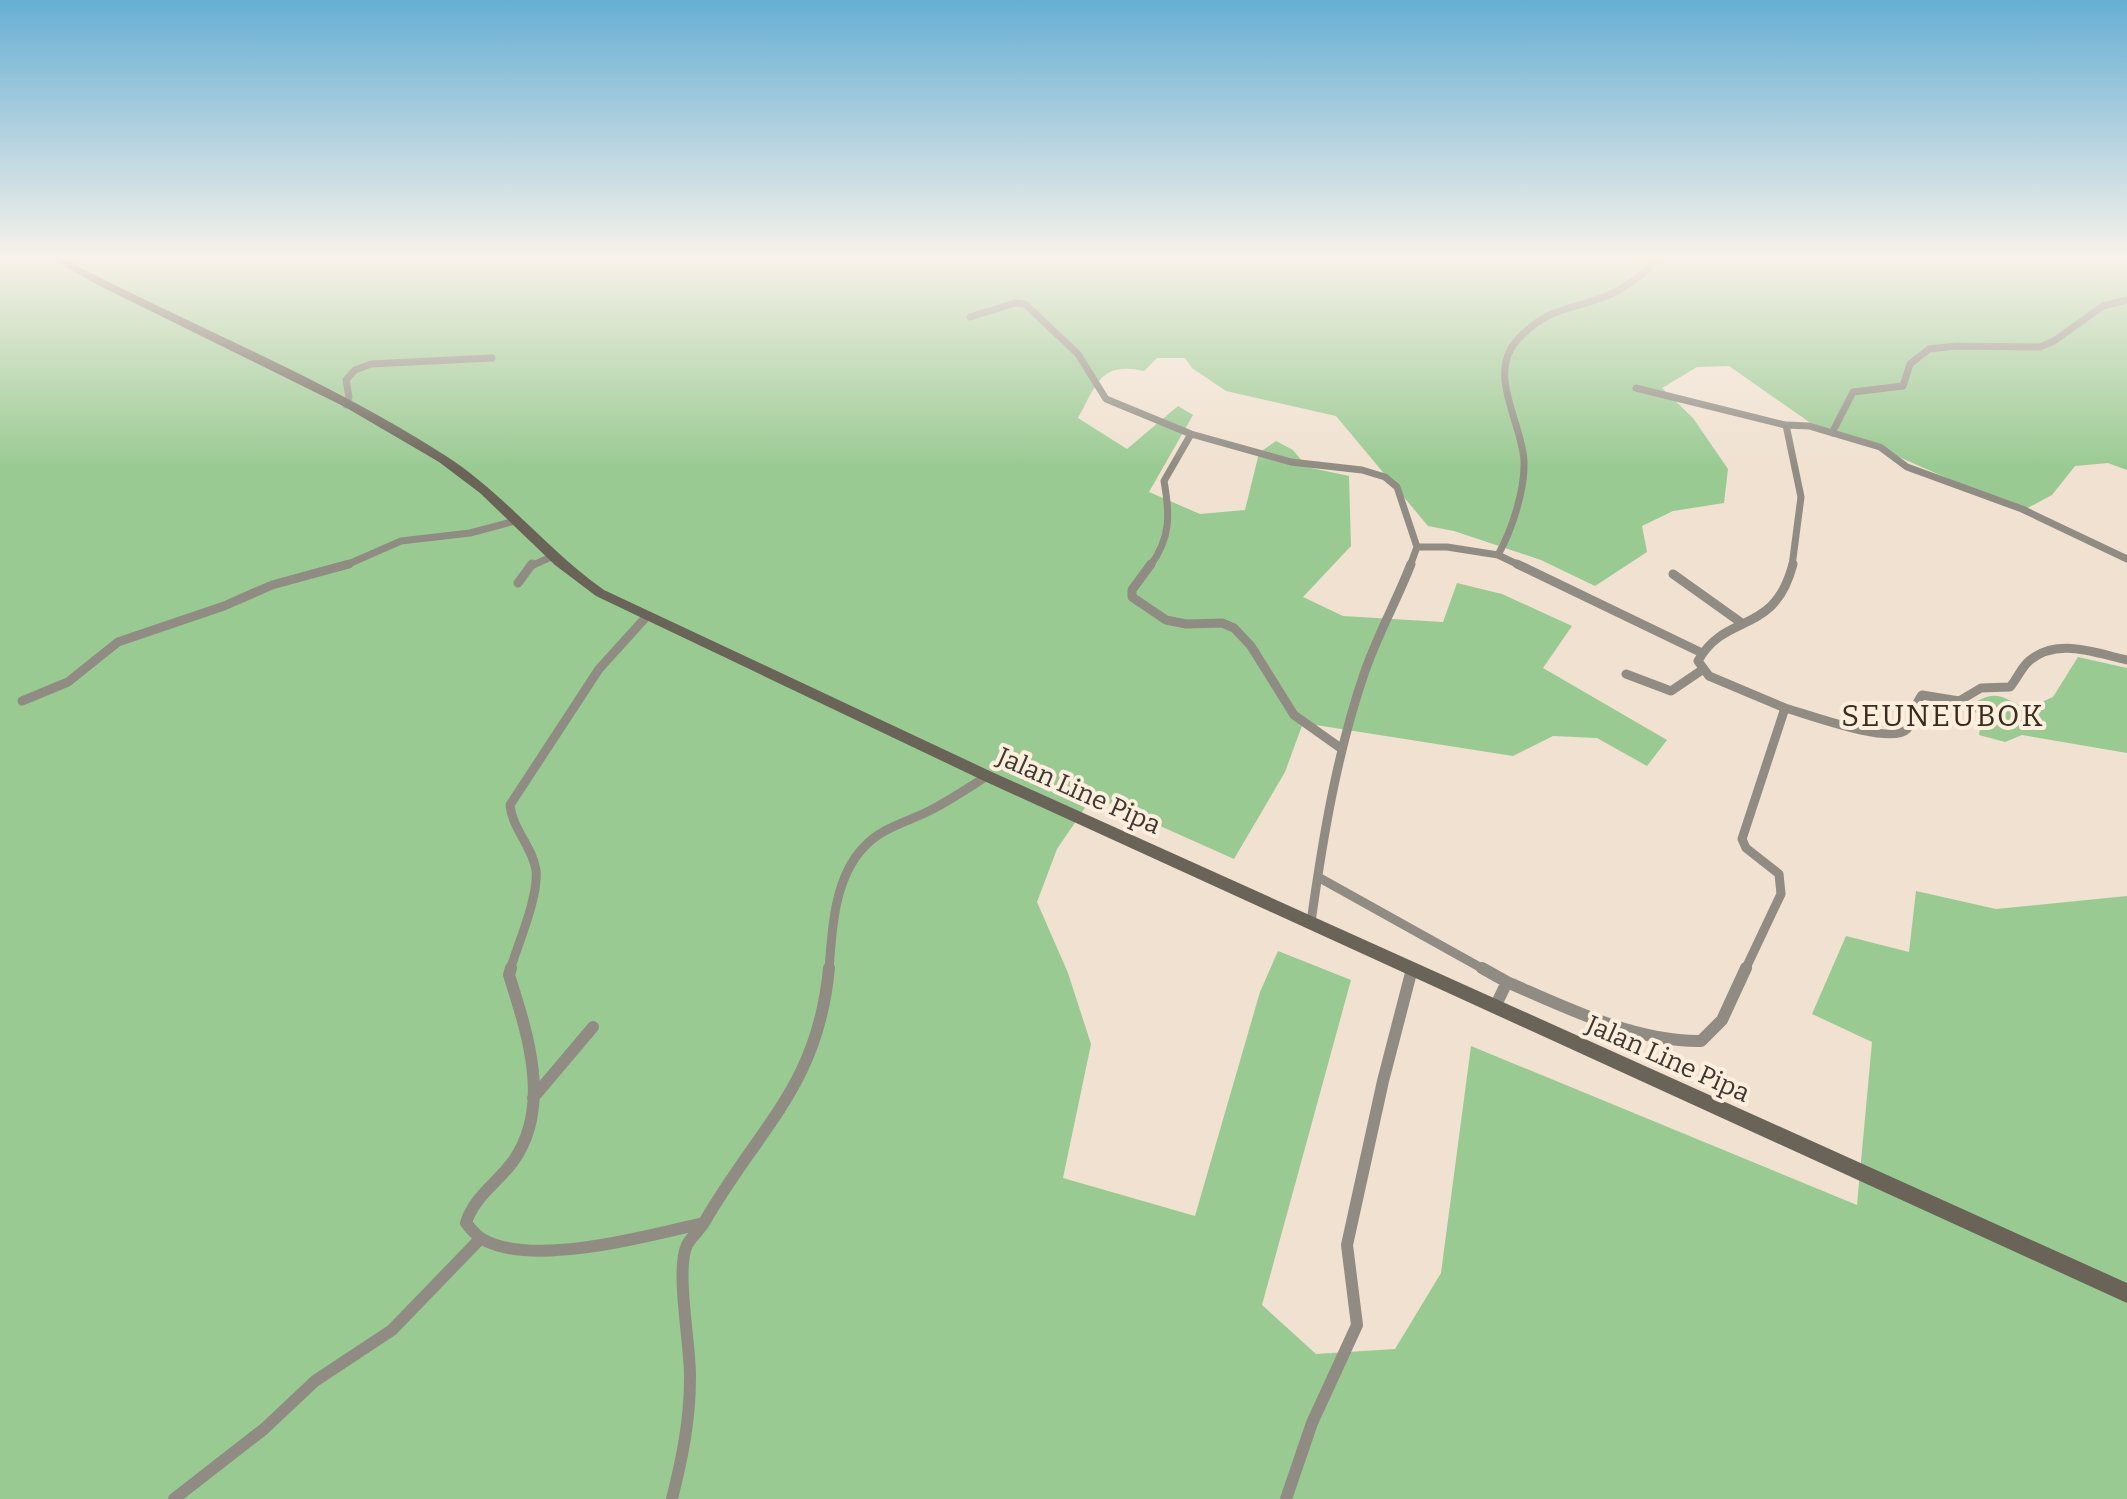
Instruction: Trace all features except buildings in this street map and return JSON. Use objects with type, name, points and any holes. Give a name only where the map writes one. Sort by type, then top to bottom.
[{"type":"main road","name":"Jalan Line Pipa","points":[[197,328],[446,461],[480,487],[571,575],[600,593],[987,776],[2127,1293]]},
{"type":"street","points":[[1050,328],[1078,354],[1106,399],[1191,434],[1291,462],[1362,470],[1385,477],[1397,487],[1417,547],[1407,578],[1365,671],[1342,749],[1311,922]]},
{"type":"street","points":[[1498,555],[1523,469],[1519,429],[1504,381],[1505,358],[1510,345],[1531,328]]},
{"type":"street","points":[[1832,433],[1850,394],[1857,390],[1903,386],[1910,364],[1922,352],[1956,346],[2040,347],[2072,328]]},
{"type":"street","points":[[346,405],[349,397],[344,384],[346,379],[365,366],[399,360],[474,363],[492,358]]},
{"type":"street","points":[[1636,388],[1785,425],[1802,424],[1880,447],[1907,467],[2022,509],[2127,559]]},
{"type":"street","points":[[1785,425],[1800,488],[1799,523],[1791,571],[1786,589],[1776,605],[1715,640],[1702,653],[1698,661],[1702,670],[1718,681],[1785,708],[1867,732],[1894,736],[1909,727],[1922,695],[1966,702],[1981,688],[2010,687],[2024,665],[2046,650],[2069,648],[2127,660]]},
{"type":"street","points":[[1191,434],[1164,481],[1170,513],[1166,534],[1155,559],[1132,590],[1132,597],[1167,620],[1181,624],[1219,623],[1232,627],[1262,663],[1288,709],[1309,728],[1342,749]]},
{"type":"street","points":[[22,701],[68,682],[122,640],[224,606],[272,585],[345,566],[401,541],[470,533],[515,521]]},
{"type":"street","points":[[1417,547],[1447,547],[1498,555],[1702,653]]},
{"type":"street","points":[[518,583],[533,563],[551,557]]},
{"type":"street","points":[[1673,574],[1743,624]]},
{"type":"street","points":[[647,616],[599,669],[510,805],[511,815],[536,869],[534,889],[509,975],[531,1045],[533,1098],[526,1136],[514,1160],[471,1207],[466,1218],[469,1230],[480,1239],[506,1247],[577,1250],[703,1223]]},
{"type":"street","points":[[1626,674],[1671,691],[1702,670]]},
{"type":"street","points":[[1318,877],[1507,982],[1594,1016],[1692,1043],[1707,1037],[1728,1009],[1781,894],[1779,874],[1746,848],[1742,839],[1785,708]]},
{"type":"street","points":[[672,1499],[688,1429],[690,1354],[683,1292],[687,1244],[698,1235],[703,1223],[772,1127],[805,1069],[823,1014],[843,889],[858,853],[877,834],[933,809],[987,776]]},
{"type":"street","points":[[1286,1499],[1312,1423],[1357,1325],[1358,1310],[1347,1245],[1383,1081],[1412,969]]},
{"type":"street","points":[[1495,1007],[1507,982]]},
{"type":"street","points":[[533,1098],[593,1027]]},
{"type":"street","points":[[174,1499],[264,1429],[328,1370],[392,1330],[480,1239]]},
{"type":"green space","points":[[0,328],[2127,328],[2127,470],[2108,463],[2075,466],[2052,495],[2022,511],[1883,450],[1812,424],[1729,366],[1697,367],[1662,388],[1693,418],[1728,469],[1724,503],[1673,511],[1642,526],[1647,552],[1595,586],[1541,560],[1454,531],[1428,526],[1336,416],[1226,391],[1192,368],[1185,358],[1157,358],[1144,371],[1118,369],[1109,373],[1096,386],[1078,418],[1127,449],[1178,406],[1193,415],[1149,492],[1200,514],[1245,510],[1259,453],[1276,441],[1293,450],[1307,467],[1349,476],[1351,546],[1303,597],[1343,616],[1443,622],[1457,583],[1502,594],[1572,626],[1543,668],[1667,740],[1647,766],[1597,738],[1553,736],[1513,756],[1303,723],[1285,772],[1234,859],[1093,796],[1057,849],[1037,902],[1068,973],[1091,1044],[1063,1178],[1195,1216],[1260,992],[1278,951],[1351,980],[1262,1305],[1316,1354],[1395,1349],[1441,1273],[1471,1046],[1857,1205],[1872,1042],[1812,1014],[1846,936],[1909,952],[1916,891],[1996,909],[2127,896],[2127,1499],[0,1499]]},
{"type":"green space","points":[[2078,657],[2127,668],[2127,753],[2022,735],[2005,742],[1979,735],[1982,717],[1968,707],[1984,698],[1997,696],[2026,709],[2053,697]]},
{"type":"district","name":"SEUNEUBOK","points":[[1943,716]]}]
